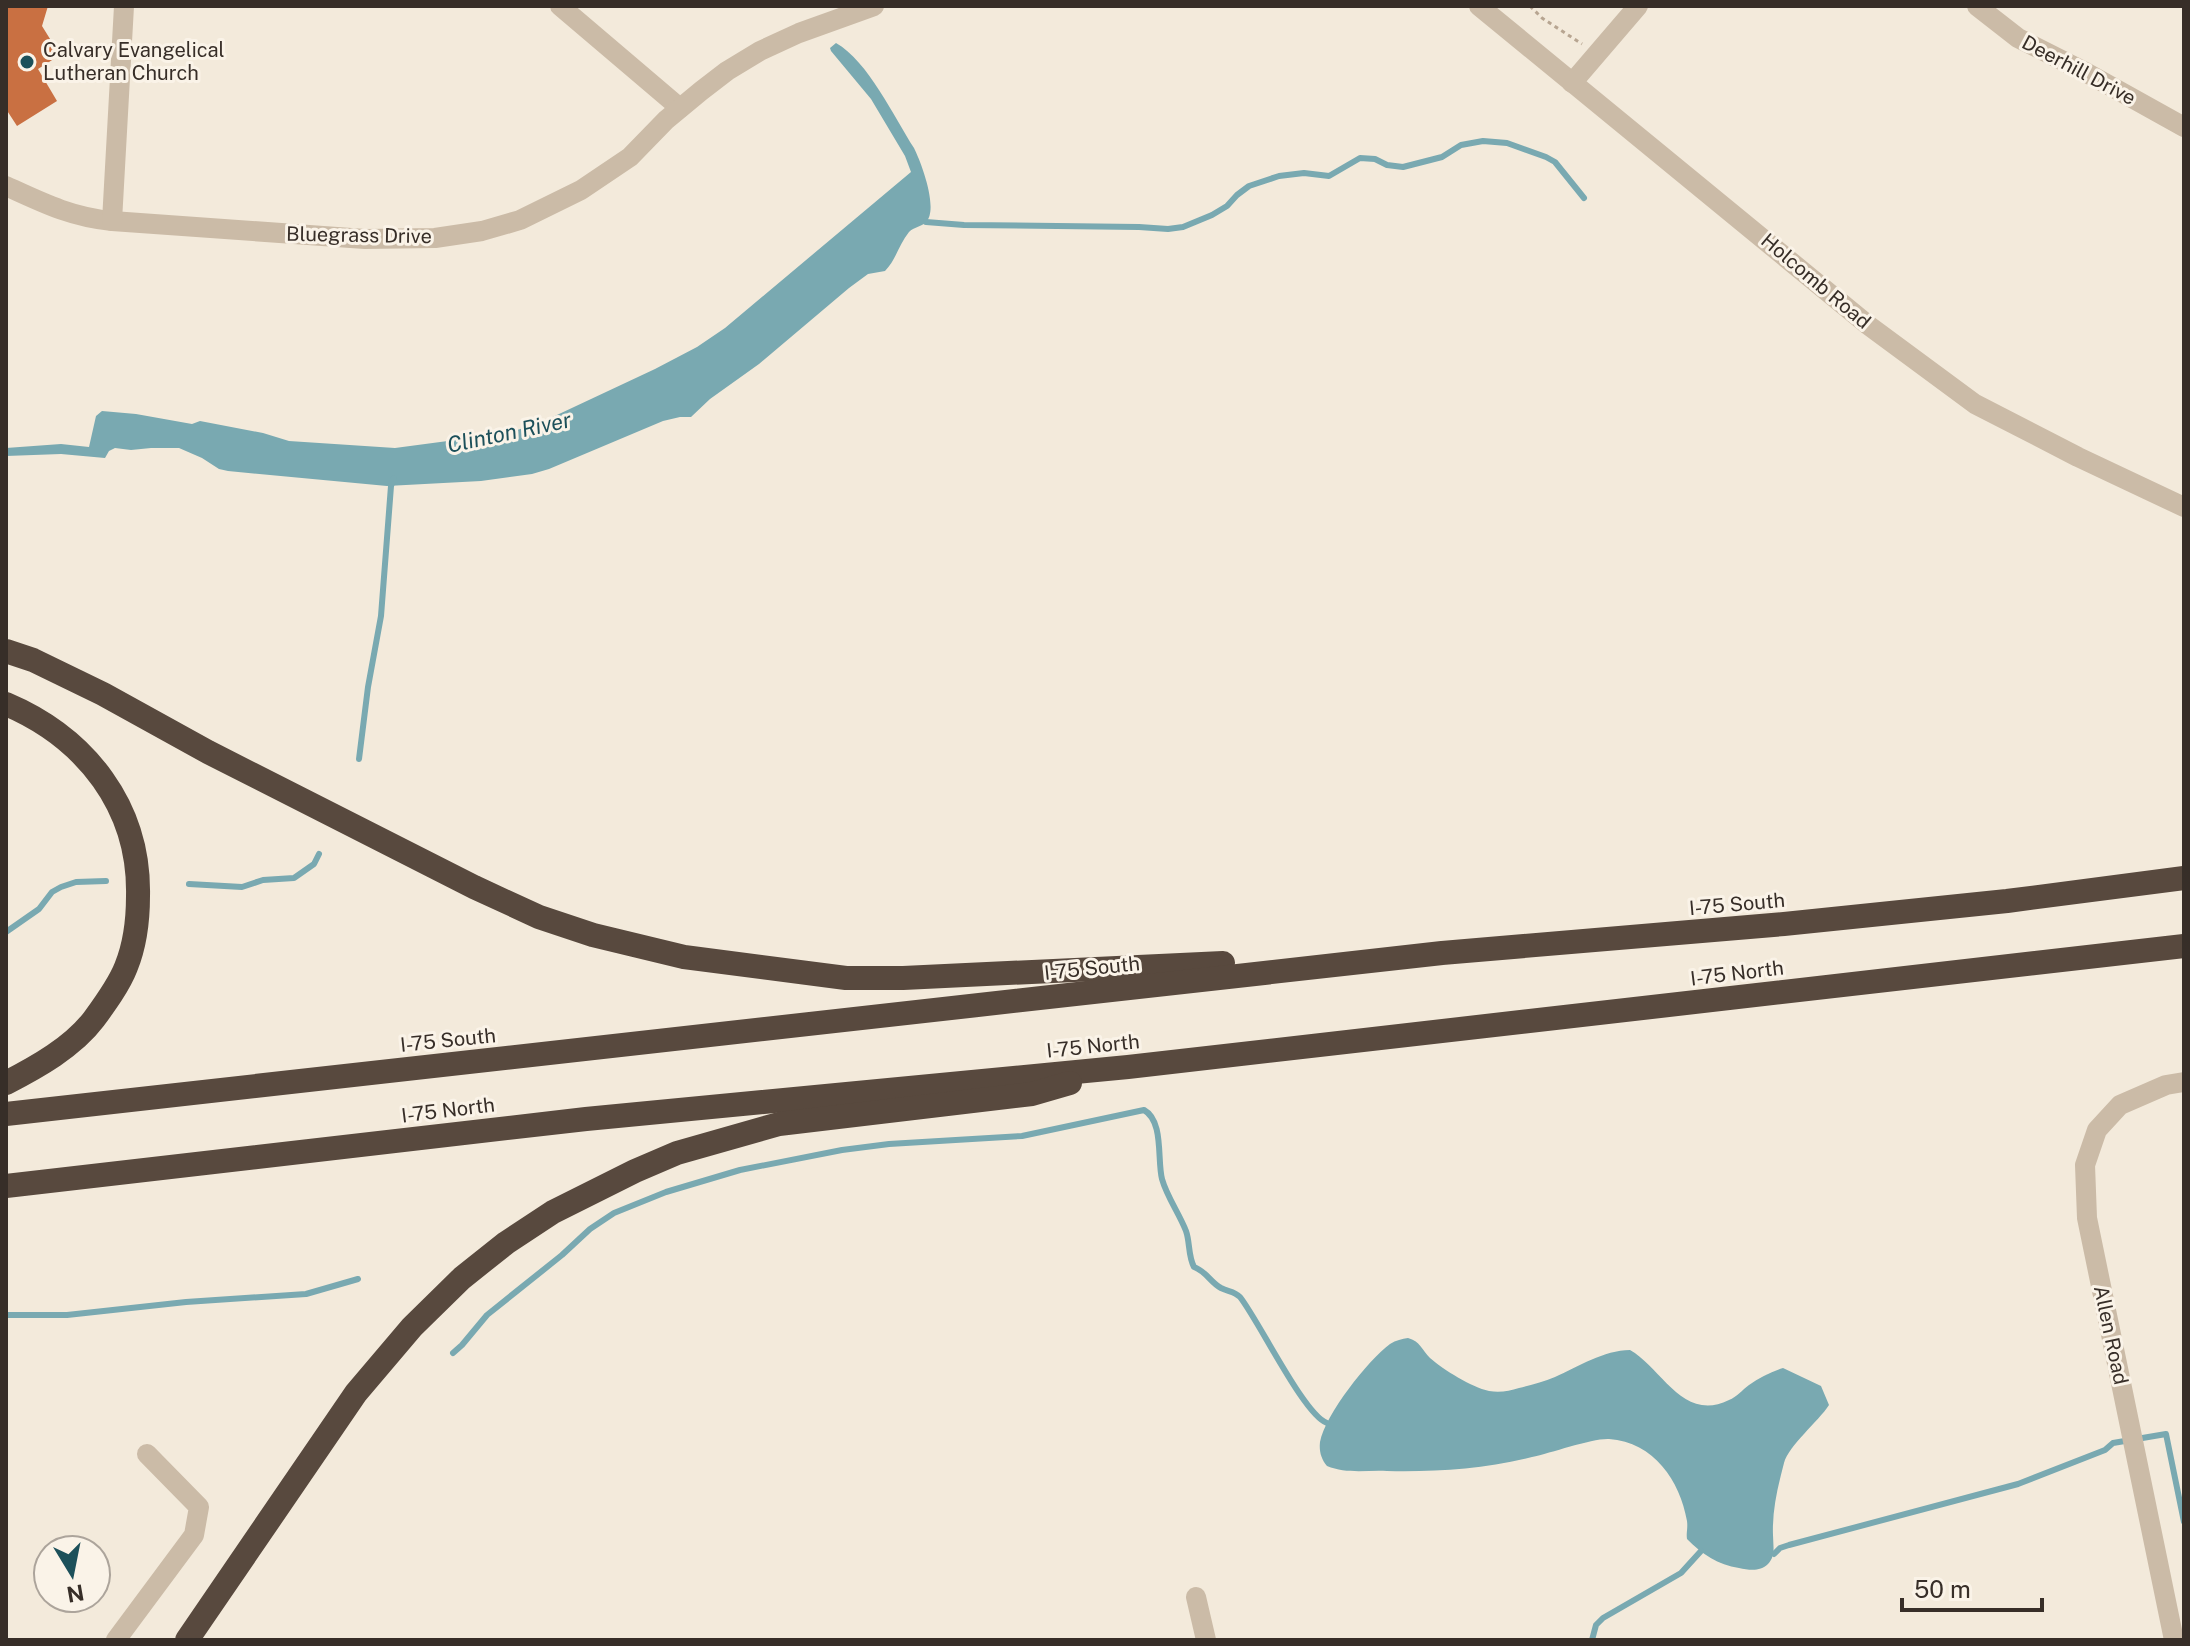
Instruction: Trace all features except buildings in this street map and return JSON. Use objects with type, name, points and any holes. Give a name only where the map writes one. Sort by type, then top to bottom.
[{"type":"highway","points":[[6,651],[33,660],[103,694],[208,752],[405,853],[539,917],[593,935],[684,957],[846,978],[903,978],[1442,953]]},
{"type":"highway","points":[[6,704],[27,713],[68,740],[112,790],[130,831],[139,874],[134,942],[125,969],[93,1020],[72,1042],[6,1083]]},
{"type":"highway","name":"I-75 South","points":[[6,1114],[1442,953],[1799,923],[2184,878]]},
{"type":"highway","name":"I-75 North","points":[[6,1186],[586,1119],[1128,1067],[2184,946]]},
{"type":"highway","points":[[187,1640],[356,1393],[412,1327],[462,1278],[506,1243],[553,1212],[677,1153],[735,1135],[779,1124],[1032,1094],[1128,1067]]},
{"type":"street","points":[[112,221],[124,6]]},
{"type":"street","points":[[560,6],[680,108]]},
{"type":"street","name":"Bluegrass Drive","points":[[6,186],[56,209],[86,218],[112,221],[365,239],[435,238],[482,231],[520,220],[581,190],[630,157],[666,120],[727,71],[760,51],[799,33],[874,6]]},
{"type":"street","name":"Holcomb Road","points":[[1479,6],[1868,325],[1975,404],[2184,507]]},
{"type":"street","points":[[1572,83],[1638,6]]},
{"type":"street","name":"Deerhill Drive","points":[[1977,6],[2018,38],[2184,127]]},
{"type":"street","name":"Allen Road","points":[[2168,1639],[2087,1218],[2085,1165],[2097,1130],[2120,1105],[2166,1085],[2184,1082]]},
{"type":"street","points":[[116,1640],[194,1535],[199,1507],[147,1454]]},
{"type":"street","points":[[1196,1597],[1206,1640]]},
{"type":"path","points":[[1530,6],[1542,18],[1597,54]]},
{"type":"water","points":[[836,43],[848,51],[869,76],[914,148],[928,185],[930,216],[924,224],[909,232],[885,271],[868,274],[849,288],[691,417],[663,421],[549,469],[481,481],[387,486],[228,471],[179,448],[115,448],[105,458],[61,454],[6,456],[6,448],[61,444],[89,447],[96,416],[102,411],[192,424],[200,421],[289,441],[395,448],[508,433],[542,422],[655,369],[725,328],[911,172],[905,156],[871,99],[831,51],[830,48]]},
{"type":"water","points":[[1408,1338],[1450,1373],[1489,1391],[1508,1391],[1537,1383],[1601,1356],[1630,1350],[1674,1390],[1699,1404],[1713,1405],[1729,1400],[1757,1380],[1783,1368],[1821,1386],[1829,1405],[1784,1463],[1774,1507],[1771,1561],[1754,1570],[1731,1567],[1705,1554],[1687,1539],[1687,1521],[1671,1478],[1652,1456],[1625,1442],[1602,1439],[1514,1461],[1460,1469],[1356,1471],[1327,1466],[1321,1455],[1320,1442],[1339,1403],[1381,1352],[1392,1343]]},
{"type":"waterway","points":[[926,222],[1183,227],[1227,206],[1249,186],[1279,176],[1304,173],[1329,176],[1360,158],[1403,167],[1442,157],[1461,145],[1483,141],[1507,143],[1555,162],[1584,198]]},
{"type":"waterway","points":[[359,759],[381,616],[394,478]]},
{"type":"waterway","points":[[189,884],[242,887],[263,880],[294,878],[314,864],[319,854]]},
{"type":"waterway","points":[[6,932],[39,909],[52,892],[61,887],[76,882],[106,881]]},
{"type":"waterway","points":[[453,1353],[487,1315],[590,1229],[614,1213],[666,1192],[740,1170],[842,1150],[1022,1136],[1144,1110],[1155,1123],[1162,1179],[1186,1231],[1194,1267],[1217,1286],[1240,1297],[1294,1386],[1317,1416],[1327,1423]]},
{"type":"waterway","points":[[6,1315],[67,1315],[186,1302],[306,1294],[358,1279]]},
{"type":"waterway","points":[[1774,1554],[1789,1545],[2018,1484],[2105,1450],[2113,1443],[2166,1434],[2184,1522]]},
{"type":"waterway","points":[[1592,1640],[1596,1625],[1603,1618],[1681,1573],[1701,1551]]},
{"type":"place","name":"Calvary Evangelical Lutheran Church","points":[[27,62]]},
{"type":"water label","name":"Clinton River","points":[[509,432]]}]
